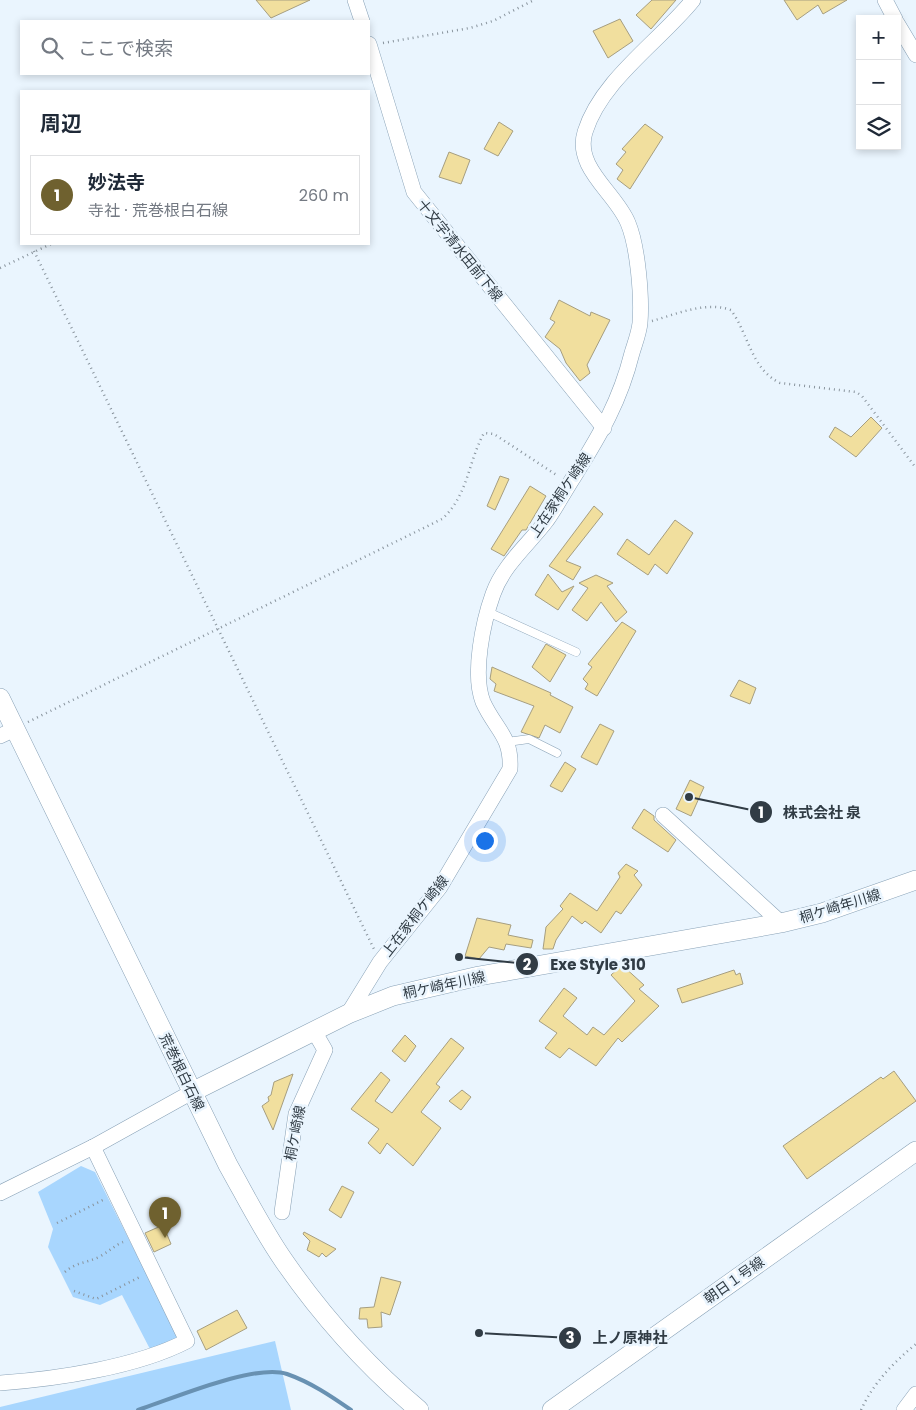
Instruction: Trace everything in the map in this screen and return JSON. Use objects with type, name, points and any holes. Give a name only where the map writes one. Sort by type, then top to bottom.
[{"type":"street","points":[[355,0],[362,20]]},
{"type":"street","name":"上在家桐ケ崎線","points":[[348,1014],[380,962],[440,887],[510,769],[510,754],[507,742],[483,700],[478,676],[484,627],[488,612],[500,578],[547,519],[604,428],[618,401],[640,325],[640,284],[629,226],[622,208],[589,168],[584,153],[585,133],[595,111],[622,72],[676,22],[693,0]]},
{"type":"street","points":[[885,0],[893,15]]},
{"type":"street","points":[[901,30],[916,55]]},
{"type":"street","name":"十文字清水田前下線","points":[[370,47],[414,192],[604,428]]},
{"type":"street","name":"荒巻根白石線","points":[[0,698],[8,732],[228,1165],[283,1259],[307,1293],[362,1356],[419,1410]]},
{"type":"street","points":[[663,815],[781,923]]},
{"type":"street","name":"桐ケ崎年川線","points":[[192,1092],[348,1014],[393,996],[440,984],[822,914],[916,880]]},
{"type":"street","name":"桐ケ崎線","points":[[282,1212],[296,1114],[325,1050],[314,1031]]},
{"type":"street","points":[[0,1193],[93,1147],[192,1092]]},
{"type":"street","points":[[0,1383],[45,1380],[161,1354],[187,1341],[93,1147]]},
{"type":"street","name":"朝日１号線","points":[[552,1410],[916,1151]]},
{"type":"street","points":[[904,1410],[916,1394]]},
{"type":"lane","points":[[488,612],[576,652]]},
{"type":"lane","points":[[507,742],[529,739],[557,753]]},
{"type":"path","points":[[370,44],[470,28],[493,21],[534,0]]},
{"type":"path","points":[[0,268],[49,245]]},
{"type":"path","points":[[34,252],[380,962]]},
{"type":"path","points":[[640,325],[696,308],[719,306],[731,310],[760,369],[769,377],[780,383],[856,392],[862,396],[916,468]]},
{"type":"path","points":[[8,732],[442,520],[453,510],[461,495],[478,444],[484,433],[494,434],[569,484]]},
{"type":"path","points":[[57,1223],[116,1194]]},
{"type":"path","points":[[65,1272],[75,1265],[97,1258],[109,1248],[136,1235]]},
{"type":"path","points":[[74,1291],[96,1299],[153,1270]]},
{"type":"path","points":[[861,1410],[869,1392],[883,1373],[916,1344]]},
{"type":"shaded area","points":[[81,1166],[95,1172],[180,1341],[151,1351],[122,1295],[100,1305],[73,1297],[48,1247],[53,1229],[38,1192]]},
{"type":"shaded area","points":[[275,1341],[291,1410],[0,1410],[0,1407]]},
{"type":"building","points":[[256,0],[310,0],[271,18]]},
{"type":"building","points":[[652,0],[676,0],[651,29],[636,15]]},
{"type":"building","points":[[784,0],[847,0],[823,14],[818,5],[797,20]]},
{"type":"building","points":[[620,19],[633,41],[608,58],[593,31]]},
{"type":"building","points":[[499,122],[513,131],[498,156],[484,149]]},
{"type":"building","points":[[645,124],[663,137],[630,189],[617,179],[623,170],[616,164],[626,152],[622,149]]},
{"type":"building","points":[[449,152],[470,160],[461,184],[439,177]]},
{"type":"building","points":[[559,300],[590,316],[591,312],[610,320],[587,365],[590,373],[580,381],[566,363],[560,349],[545,337],[555,322],[550,319]]},
{"type":"building","points":[[871,417],[882,428],[856,457],[829,437],[835,427],[851,437]]},
{"type":"building","points":[[500,476],[509,479],[495,510],[487,506]]},
{"type":"building","points":[[530,486],[546,496],[526,530],[522,530],[504,556],[491,549]]},
{"type":"building","points":[[594,506],[603,514],[566,561],[581,567],[573,580],[549,566]]},
{"type":"building","points":[[675,520],[693,533],[667,574],[655,564],[648,575],[617,554],[627,539],[649,555]]},
{"type":"building","points":[[548,574],[562,592],[574,586],[558,610],[535,595]]},
{"type":"building","points":[[596,575],[613,583],[607,586],[627,612],[616,622],[601,602],[587,621],[572,610],[588,588],[579,583]]},
{"type":"building","points":[[622,622],[636,631],[597,696],[585,689],[588,684],[583,679],[592,667],[588,664]]},
{"type":"building","points":[[546,644],[566,655],[550,682],[532,667]]},
{"type":"building","points":[[492,667],[551,693],[550,695],[573,707],[560,733],[545,725],[539,738],[521,732],[534,706],[494,691],[496,684],[490,679]]},
{"type":"building","points":[[739,680],[756,688],[750,704],[730,696]]},
{"type":"building","points":[[600,724],[614,731],[597,765],[581,757]]},
{"type":"building","points":[[565,762],[576,769],[562,792],[550,786]]},
{"type":"building","points":[[690,780],[704,787],[691,816],[676,809]]},
{"type":"building","points":[[644,809],[654,816],[654,820],[676,840],[668,852],[632,828]]},
{"type":"building","points":[[626,864],[638,871],[634,875],[642,885],[621,914],[616,911],[601,933],[585,921],[582,924],[572,916],[556,940],[553,949],[543,949],[546,927],[563,909],[560,906],[570,893],[597,911],[620,877],[618,873]]},
{"type":"building","points":[[477,918],[511,925],[508,935],[533,940],[531,948],[506,944],[504,950],[489,947],[479,959],[465,956]]},
{"type":"building","points":[[622,965],[644,985],[639,989],[659,1006],[622,1042],[618,1038],[596,1066],[569,1048],[560,1058],[545,1048],[557,1033],[539,1021],[564,988],[577,998],[563,1016],[587,1035],[593,1027],[604,1035],[635,1001],[611,975]]},
{"type":"building","points":[[734,970],[736,975],[740,973],[743,984],[682,1003],[677,989]]},
{"type":"building","points":[[405,1035],[416,1046],[405,1062],[392,1051]]},
{"type":"building","points":[[451,1038],[464,1048],[436,1084],[440,1087],[421,1112],[441,1128],[413,1166],[387,1143],[380,1154],[368,1143],[379,1129],[351,1109],[381,1072],[390,1080],[375,1101],[392,1113]]},
{"type":"building","points":[[894,1071],[916,1101],[807,1179],[783,1146],[881,1077],[883,1079]]},
{"type":"building","points":[[293,1074],[273,1130],[262,1106],[269,1101],[268,1097],[271,1095],[274,1082]]},
{"type":"building","points":[[462,1090],[471,1097],[461,1110],[449,1101]]},
{"type":"building","points":[[342,1186],[354,1192],[341,1218],[329,1210]]},
{"type":"building","points":[[163,1225],[171,1244],[154,1252],[145,1233]]},
{"type":"building","points":[[304,1232],[336,1249],[326,1257],[322,1253],[319,1257],[307,1250],[310,1241],[303,1234]]},
{"type":"building","points":[[381,1277],[401,1282],[390,1315],[381,1312],[382,1327],[368,1328],[367,1319],[359,1319],[360,1308],[374,1307]]},
{"type":"building","points":[[237,1310],[247,1328],[206,1350],[197,1331]]},
{"type":"waterway","points":[[138,1410],[213,1384],[255,1373],[273,1372],[287,1374],[304,1381],[351,1410]]},
{"type":"place","name":"株式会社 泉","points":[[689,797]]},
{"type":"place","name":"Exe Style 310","points":[[459,957]]},
{"type":"place","name":"妙法寺","points":[[165,1238]]},
{"type":"place","name":"上ノ原神社","points":[[479,1333]]}]
